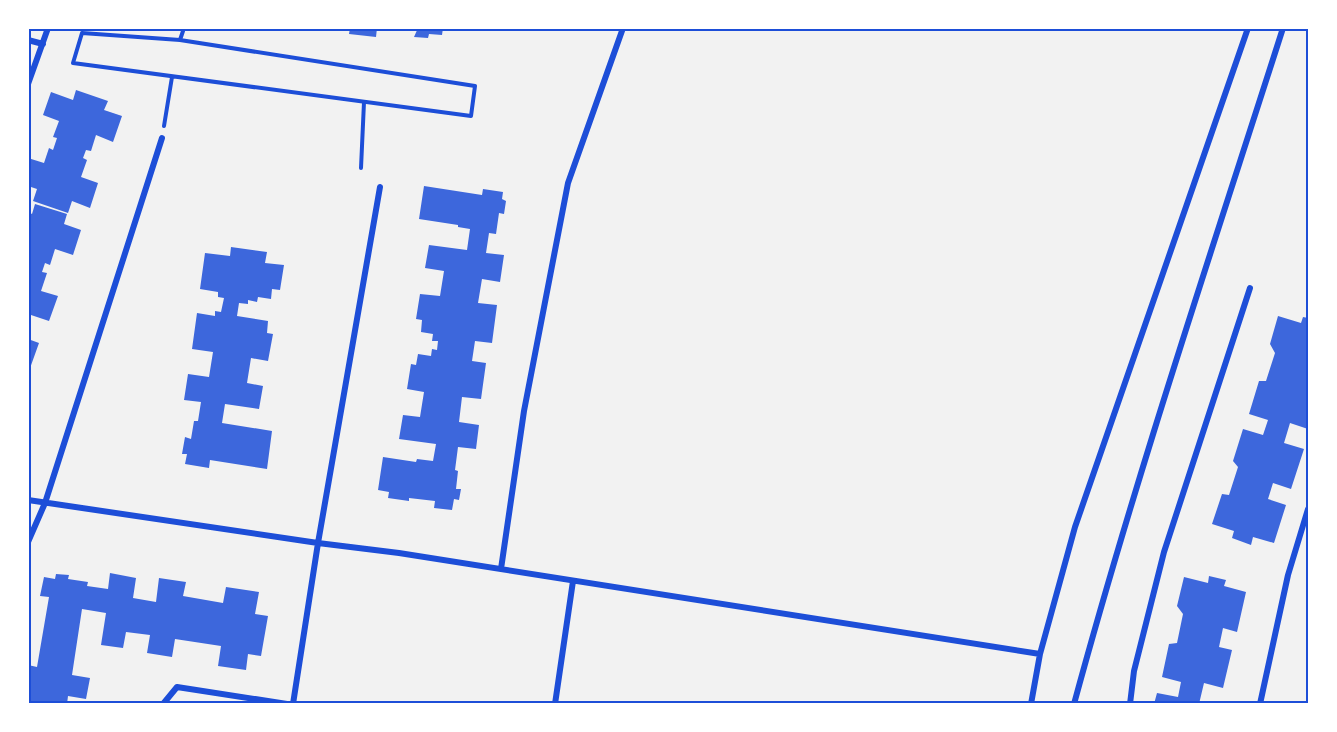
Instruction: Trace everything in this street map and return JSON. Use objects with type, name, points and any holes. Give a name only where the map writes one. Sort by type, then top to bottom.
[{"type":"street","points":[[28,84],[48,28]]},
{"type":"street","points":[[501,569],[525,411],[568,183],[622,28]]},
{"type":"street","points":[[1031,704],[1040,654],[1075,527],[1248,28]]},
{"type":"street","points":[[1074,704],[1100,608],[1157,423],[1283,28]]},
{"type":"street","points":[[28,40],[43,44]]},
{"type":"street","points":[[28,542],[45,503],[162,138]]},
{"type":"street","points":[[292,704],[380,187]]},
{"type":"street","points":[[1130,704],[1134,671],[1164,552],[1250,288]]},
{"type":"street","points":[[28,500],[399,553],[1040,654]]},
{"type":"street","points":[[1260,704],[1287,575],[1308,508]]},
{"type":"street","points":[[555,704],[573,580]]},
{"type":"street","points":[[163,704],[177,687],[262,702],[287,704]]},
{"type":"path","points":[[180,40],[184,28]]},
{"type":"path","points":[[82,33],[180,40],[475,86],[471,116],[172,77],[73,63],[82,33]]},
{"type":"path","points":[[162,138],[172,77]]},
{"type":"path","points":[[361,168],[364,102]]},
{"type":"building","points":[[350,28],[377,28],[376,37],[349,34]]},
{"type":"building","points":[[418,28],[443,28],[442,35],[429,34],[428,38],[414,37]]},
{"type":"building","points":[[76,90],[108,101],[104,110],[122,116],[113,142],[96,135],[91,151],[86,150],[83,158],[87,160],[81,177],[98,183],[90,208],[72,201],[68,213],[33,201],[37,189],[28,186],[28,158],[44,163],[49,148],[53,150],[57,138],[53,137],[59,121],[43,115],[51,92],[73,100]]},
{"type":"building","points":[[424,186],[482,195],[483,189],[503,192],[502,199],[506,201],[504,214],[499,213],[496,234],[489,233],[486,253],[504,255],[500,282],[482,279],[478,303],[497,305],[492,343],[475,341],[472,361],[486,363],[481,399],[462,397],[459,422],[479,425],[476,449],[458,447],[455,470],[458,471],[456,489],[461,489],[459,500],[454,499],[452,510],[434,508],[435,501],[388,498],[389,492],[378,490],[383,457],[416,462],[417,459],[433,461],[436,444],[399,439],[403,415],[420,417],[424,392],[407,389],[411,364],[416,365],[418,354],[431,356],[432,349],[437,350],[438,341],[432,341],[433,334],[421,332],[422,320],[416,319],[420,294],[440,296],[444,271],[425,268],[429,245],[467,250],[470,229],[419,219]]},
{"type":"building","points":[[35,204],[67,214],[64,224],[81,230],[73,255],[55,249],[50,265],[45,263],[42,272],[47,273],[41,291],[58,296],[49,321],[31,315],[29,322],[28,212],[32,214]]},
{"type":"building","points":[[231,247],[267,252],[265,263],[284,265],[280,290],[272,289],[271,299],[258,297],[257,302],[248,300],[248,304],[239,303],[237,316],[268,321],[267,333],[273,334],[268,361],[251,358],[247,383],[263,386],[259,409],[225,404],[222,423],[272,431],[267,469],[210,460],[209,468],[185,464],[187,454],[182,454],[185,437],[191,439],[194,421],[198,421],[201,402],[184,400],[188,374],[209,377],[213,352],[192,349],[197,313],[215,316],[215,311],[221,312],[224,298],[218,297],[218,292],[200,289],[205,253],[230,256]]},
{"type":"building","points":[[1278,316],[1301,323],[1303,317],[1308,318],[1308,429],[1290,423],[1284,443],[1304,449],[1291,489],[1273,483],[1268,499],[1286,505],[1274,543],[1253,537],[1251,545],[1232,538],[1234,531],[1212,524],[1222,494],[1229,495],[1238,467],[1233,461],[1243,429],[1263,435],[1268,420],[1249,414],[1259,381],[1266,381],[1275,353],[1270,344]]},
{"type":"building","points":[[28,339],[39,343],[29,371],[28,371]]},
{"type":"building","points":[[110,573],[136,578],[133,598],[156,602],[159,578],[186,582],[183,596],[223,603],[226,587],[259,592],[255,614],[268,616],[261,656],[248,654],[246,670],[218,666],[221,646],[175,639],[172,657],[147,653],[150,635],[126,632],[123,648],[101,645],[106,613],[82,609],[72,675],[90,678],[86,699],[68,696],[67,704],[28,704],[28,665],[37,667],[49,597],[40,596],[44,577],[55,579],[56,574],[69,575],[68,579],[88,582],[87,586],[108,589]]},
{"type":"building","points":[[1209,576],[1226,580],[1224,586],[1246,592],[1237,632],[1223,628],[1219,647],[1232,650],[1223,688],[1204,683],[1199,704],[1154,704],[1157,693],[1178,697],[1181,682],[1162,677],[1169,644],[1177,643],[1183,614],[1177,606],[1184,577],[1208,583]]}]
